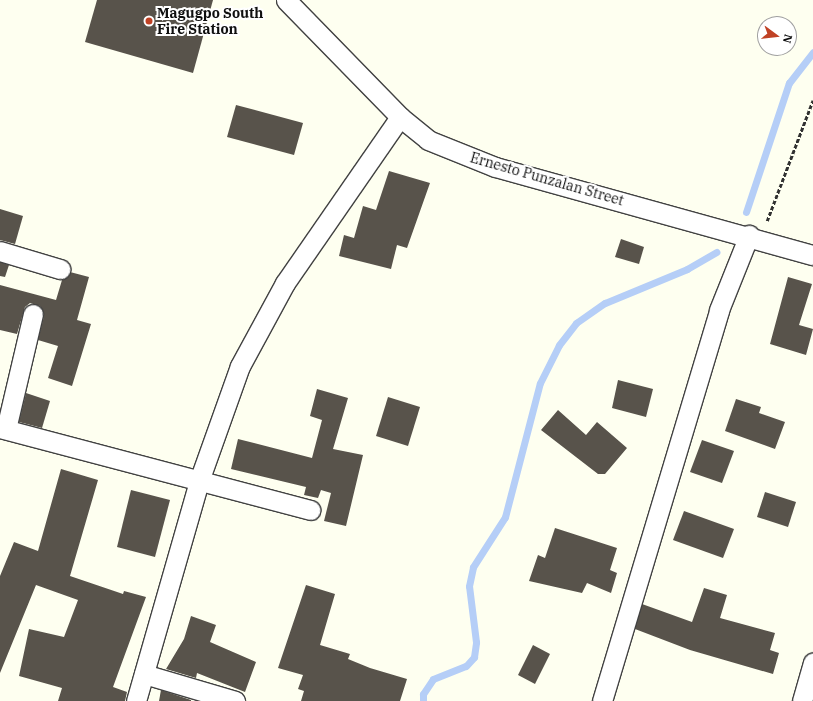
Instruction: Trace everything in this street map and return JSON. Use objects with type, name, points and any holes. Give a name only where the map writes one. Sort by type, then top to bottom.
[{"type":"street","name":"Ernesto Punzalan Street","points":[[286,0],[400,117],[428,140],[494,167],[755,236],[813,255]]},
{"type":"street","points":[[136,701],[199,481],[227,399],[260,325],[400,117]]},
{"type":"street","points":[[602,701],[721,303],[755,236]]},
{"type":"street","points":[[0,251],[60,268]]},
{"type":"street","points":[[33,314],[3,429],[310,510]]},
{"type":"street","points":[[802,701],[813,664]]},
{"type":"street","points":[[144,674],[235,701]]},
{"type":"path","points":[[755,236],[813,100]]},
{"type":"building","name":"Magugpo South Fire Station","points":[[97,0],[213,0],[193,73],[85,42]]},
{"type":"building","points":[[236,105],[303,123],[294,155],[227,137]]},
{"type":"building","points":[[389,171],[430,183],[407,248],[397,245],[391,269],[339,256],[344,235],[354,238],[363,206],[376,210]]},
{"type":"building","points":[[0,209],[23,216],[15,244],[0,240]]},
{"type":"building","points":[[621,239],[644,247],[639,264],[615,257]]},
{"type":"building","points":[[0,262],[9,265],[5,277],[0,276]]},
{"type":"building","points":[[70,272],[89,277],[77,320],[91,324],[72,386],[48,378],[58,346],[38,340],[44,316],[40,306],[30,303],[25,307],[17,334],[0,330],[0,285],[56,300],[62,280]]},
{"type":"building","points":[[788,277],[812,284],[799,325],[813,329],[806,355],[770,344]]},
{"type":"building","points":[[618,380],[653,389],[646,417],[612,408]]},
{"type":"building","points":[[317,389],[348,398],[333,449],[363,455],[346,526],[324,521],[331,493],[321,490],[318,498],[304,495],[306,487],[231,469],[238,439],[312,458],[322,420],[310,416]]},
{"type":"building","points":[[26,393],[50,401],[42,428],[19,422]]},
{"type":"building","points":[[388,397],[420,407],[408,446],[376,436]]},
{"type":"building","points":[[736,399],[761,407],[759,413],[785,422],[775,449],[725,431]]},
{"type":"building","points":[[558,410],[586,435],[597,422],[627,448],[605,474],[598,474],[541,430]]},
{"type":"building","points":[[702,440],[734,451],[722,483],[690,472]]},
{"type":"building","points":[[61,469],[98,480],[70,576],[123,594],[124,591],[146,597],[113,687],[127,692],[125,701],[58,701],[62,688],[19,676],[29,629],[64,637],[78,600],[36,585],[0,673],[0,576],[14,542],[38,551]]},
{"type":"building","points":[[131,490],[170,500],[155,557],[117,547]]},
{"type":"building","points":[[765,492],[796,502],[788,527],[757,517]]},
{"type":"building","points":[[684,511],[734,529],[723,558],[673,540]]},
{"type":"building","points":[[555,528],[617,548],[610,570],[617,573],[611,593],[587,583],[582,593],[529,581],[538,555],[545,558]]},
{"type":"building","points":[[306,585],[335,594],[320,645],[350,654],[348,659],[370,668],[407,679],[400,701],[301,701],[304,691],[298,689],[303,675],[278,668]]},
{"type":"building","points":[[704,588],[727,595],[720,618],[775,633],[770,650],[779,653],[773,674],[690,650],[635,629],[642,604],[692,622]]},
{"type":"building","points":[[191,616],[216,625],[210,642],[256,662],[245,692],[197,673],[196,678],[166,669],[184,639]]},
{"type":"building","points":[[533,645],[550,654],[535,684],[518,675]]},
{"type":"building","points":[[161,690],[191,700],[191,701],[159,701]]},
{"type":"waterway","points":[[746,212],[789,83],[813,52]]},
{"type":"waterway","points":[[423,701],[423,694],[433,679],[466,666],[474,657],[476,642],[469,586],[473,567],[505,517],[540,383],[559,345],[576,323],[605,303],[687,269],[716,252]]},
{"type":"place","name":"Magugpo South Fire Station","points":[[149,21]]}]
